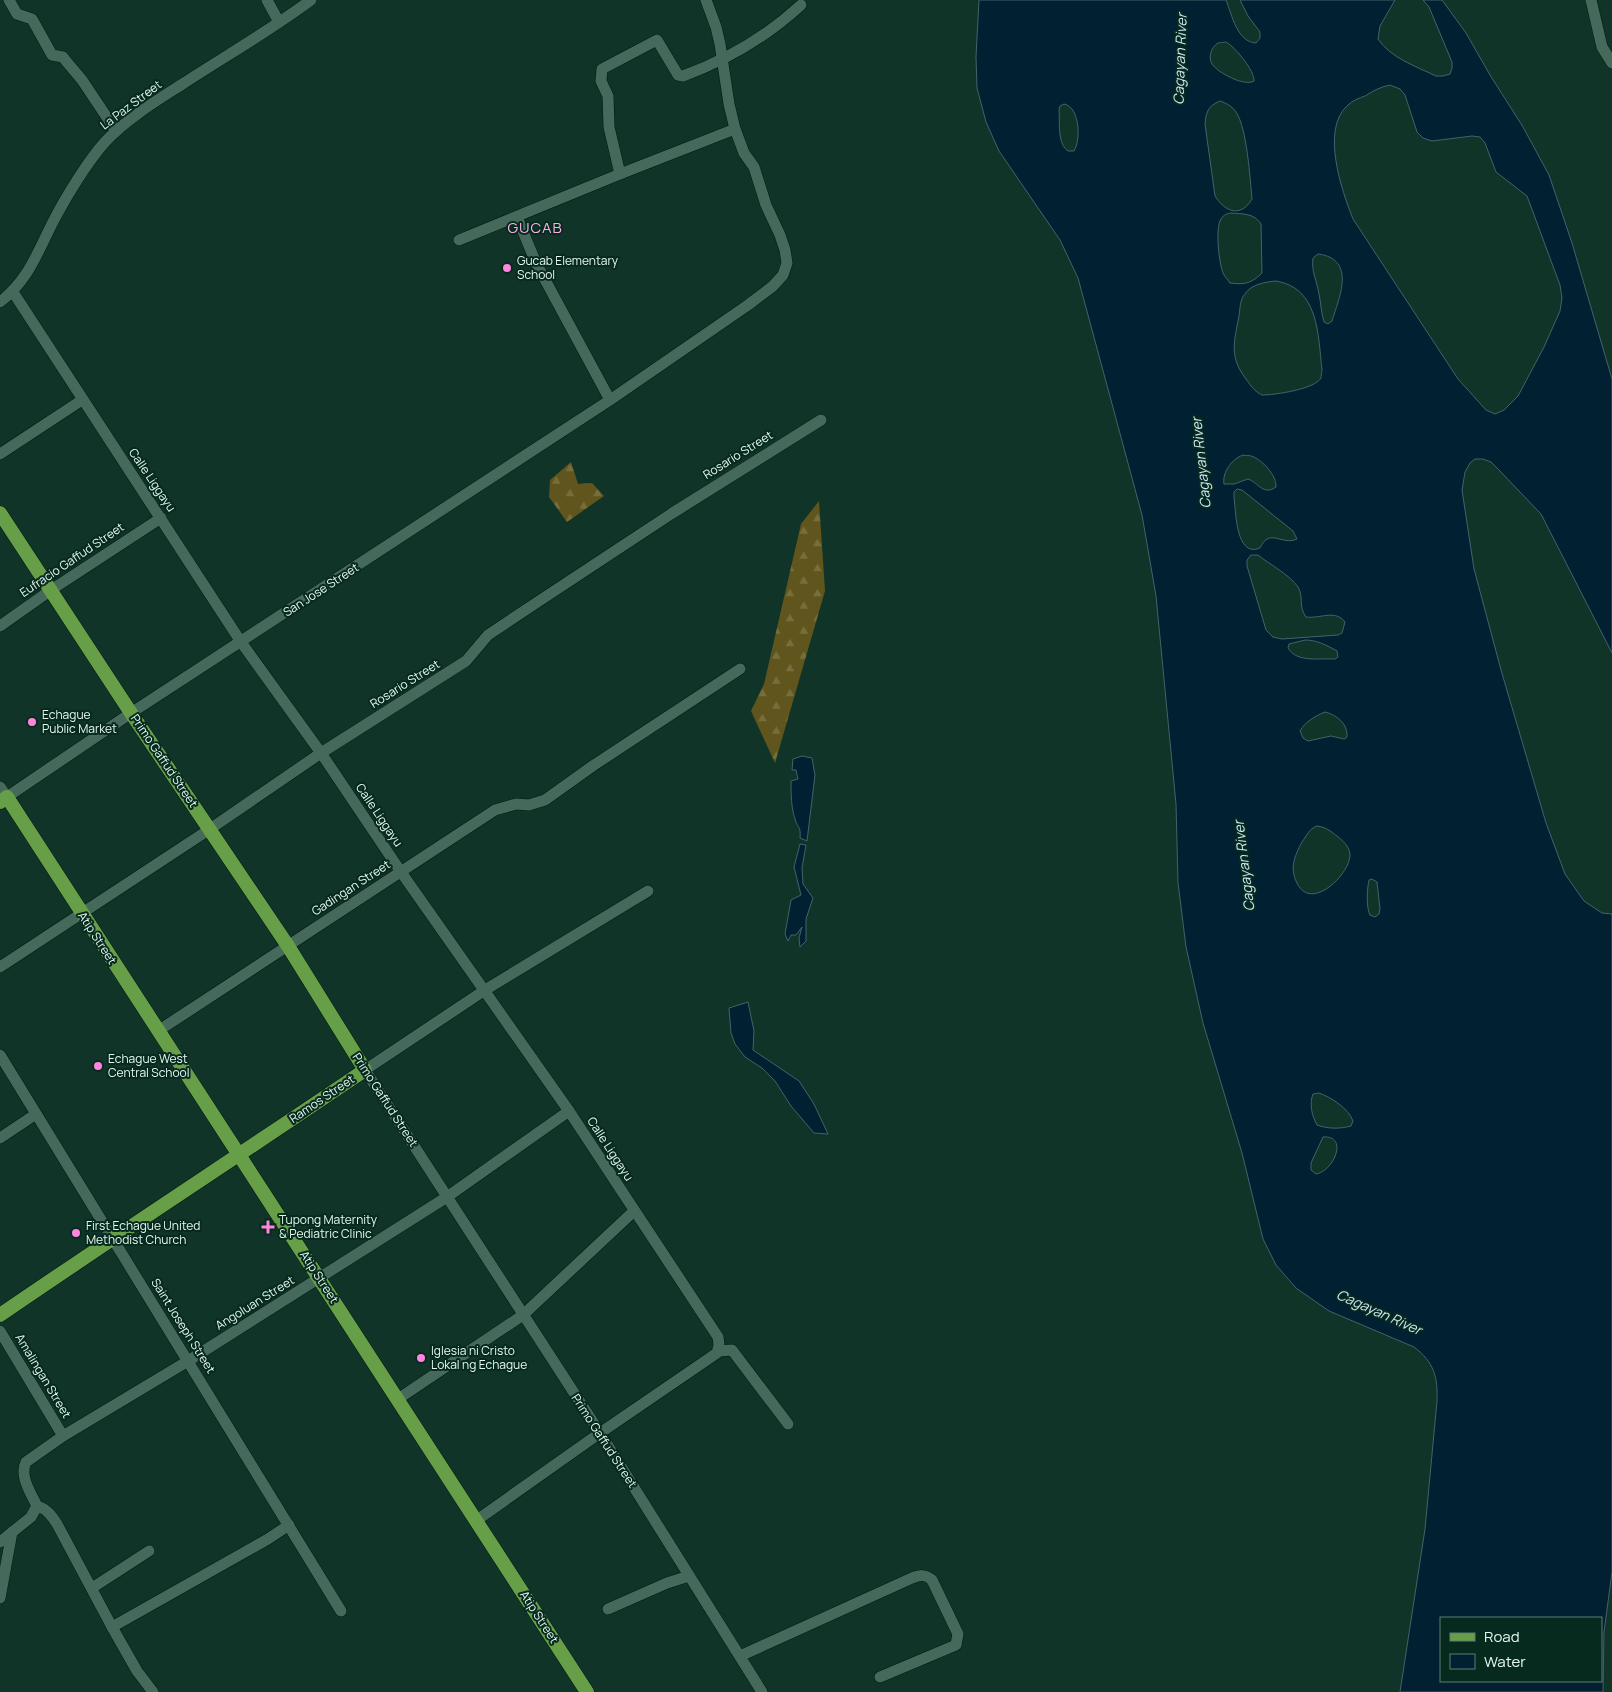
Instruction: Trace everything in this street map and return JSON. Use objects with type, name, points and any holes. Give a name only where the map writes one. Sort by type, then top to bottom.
[{"type":"main road","name":"Primo Gaffud Street","points":[[0,513],[131,713],[288,946],[365,1070]]},
{"type":"main road","name":"Atip Street","points":[[2,796],[82,914],[320,1278],[587,1692]]},
{"type":"main road","name":"Ramos Street","points":[[0,1314],[365,1070]]},
{"type":"street","points":[[9,0],[16,14],[32,19],[52,55],[63,57],[82,80],[116,131]]},
{"type":"street","points":[[267,0],[279,22]]},
{"type":"street","name":"La Paz Street","points":[[0,302],[13,292],[35,261],[55,218],[74,185],[104,142],[160,98],[311,0]]},
{"type":"street","name":"San Jose Street","points":[[2,796],[610,400],[748,305],[773,286],[783,275],[787,263],[785,250],[766,205],[754,167],[744,153],[735,129],[716,27],[706,0]]},
{"type":"street","points":[[1591,0],[1602,47],[1612,63]]},
{"type":"street","points":[[620,174],[609,127],[608,96],[601,81],[602,69],[655,40],[659,42],[680,76],[696,72],[723,60],[780,24],[801,6]]},
{"type":"street","points":[[459,240],[735,129]]},
{"type":"street","points":[[517,217],[536,263],[610,400]]},
{"type":"street","name":"Calle Liggayu","points":[[13,292],[241,642],[569,1111],[718,1337],[718,1352]]},
{"type":"street","points":[[0,454],[82,400]]},
{"type":"street","name":"Rosario Street","points":[[0,967],[321,754],[466,661],[488,635],[532,605],[671,514],[821,420]]},
{"type":"street","name":"Eufracio Gaffud Street","points":[[0,626],[161,518]]},
{"type":"street","name":"Gadingan Street","points":[[158,1031],[495,810],[516,804],[529,804],[545,800],[594,765],[740,669]]},
{"type":"street","name":"Ramos Street","points":[[365,1070],[485,990],[648,891]]},
{"type":"street","name":"Saint Joseph Street","points":[[0,1056],[342,1611]]},
{"type":"street","name":"Primo Gaffud Street","points":[[365,1070],[600,1433],[762,1692]]},
{"type":"street","name":"Angoluan Street","points":[[37,1506],[25,1479],[23,1470],[26,1462],[63,1436],[188,1361],[447,1197],[569,1111]]},
{"type":"street","points":[[0,1138],[36,1114]]},
{"type":"street","points":[[398,1399],[523,1315],[634,1211]]},
{"type":"street","name":"Amalingan Street","points":[[0,1331],[63,1436]]},
{"type":"street","points":[[476,1520],[718,1352],[732,1350],[788,1424]]},
{"type":"street","points":[[0,1542],[31,1517],[37,1506],[46,1510],[58,1524],[112,1627],[137,1671],[153,1692]]},
{"type":"street","points":[[112,1627],[289,1525]]},
{"type":"street","points":[[0,1598],[12,1532]]},
{"type":"street","points":[[92,1588],[149,1550]]},
{"type":"street","points":[[740,1656],[912,1578],[922,1575],[928,1576],[932,1580],[958,1634],[956,1645],[880,1677]]},
{"type":"street","points":[[608,1609],[689,1576]]},
{"type":"green space","points":[[571,462],[578,484],[592,483],[604,496],[567,522],[549,497],[550,480]]},
{"type":"green space","points":[[819,501],[825,591],[775,763],[751,711],[764,684],[801,524]]},
{"type":"water","name":"Cagayan River","points":[[979,0],[1226,0],[1240,33],[1244,38],[1256,43],[1260,38],[1260,32],[1248,16],[1240,0],[1395,0],[1380,26],[1378,39],[1383,46],[1404,61],[1436,76],[1443,76],[1450,74],[1452,62],[1429,7],[1423,0],[1442,0],[1466,33],[1523,127],[1549,175],[1572,243],[1612,379],[1612,653],[1541,514],[1491,462],[1483,459],[1475,459],[1470,463],[1465,472],[1462,490],[1474,569],[1501,670],[1546,823],[1565,874],[1584,901],[1602,913],[1612,914],[1612,1572],[1604,1632],[1603,1692],[1400,1692],[1425,1529],[1437,1401],[1435,1377],[1426,1358],[1414,1347],[1329,1311],[1296,1288],[1276,1265],[1263,1239],[1242,1153],[1203,1023],[1186,947],[1178,883],[1176,804],[1156,596],[1142,515],[1078,278],[1060,240],[999,151],[986,122],[977,88],[976,57]],"holes":[[[1226,42],[1244,60],[1251,71],[1254,81],[1238,81],[1215,68],[1212,64],[1210,59],[1212,50],[1218,43]],[[1390,85],[1400,89],[1405,95],[1417,132],[1423,138],[1432,141],[1472,136],[1480,137],[1485,143],[1496,172],[1527,196],[1560,285],[1562,298],[1560,311],[1544,347],[1518,396],[1504,410],[1495,414],[1486,410],[1458,379],[1353,219],[1348,207],[1336,160],[1335,129],[1340,116],[1348,105],[1380,88]],[[1220,101],[1233,108],[1240,119],[1243,129],[1252,199],[1248,205],[1238,211],[1233,211],[1223,206],[1215,196],[1205,124],[1210,107]],[[1064,104],[1069,106],[1076,117],[1078,139],[1074,151],[1068,151],[1062,143],[1060,106]],[[1231,213],[1248,215],[1258,220],[1261,224],[1262,273],[1255,279],[1240,284],[1230,283],[1224,274],[1219,254],[1219,223],[1223,216]],[[1318,254],[1330,257],[1338,263],[1341,271],[1341,291],[1332,321],[1328,324],[1323,319],[1314,276],[1313,258]],[[1276,281],[1290,285],[1301,293],[1308,303],[1314,315],[1317,328],[1322,370],[1321,378],[1311,385],[1285,393],[1262,395],[1251,386],[1241,371],[1237,364],[1234,349],[1243,296],[1255,286]],[[1243,455],[1250,456],[1264,464],[1274,478],[1276,487],[1268,490],[1264,489],[1248,479],[1234,484],[1224,484],[1226,471]],[[1237,489],[1242,490],[1293,531],[1297,539],[1291,541],[1272,538],[1264,542],[1260,548],[1252,549],[1246,546],[1239,532],[1234,492]],[[1251,555],[1258,555],[1285,574],[1300,591],[1302,609],[1306,617],[1337,616],[1345,622],[1342,633],[1338,635],[1282,639],[1273,637],[1266,630],[1247,566],[1247,560]],[[1309,640],[1321,643],[1337,651],[1338,657],[1335,659],[1303,658],[1292,653],[1288,648],[1289,644]],[[1325,712],[1334,715],[1344,724],[1347,737],[1344,739],[1331,736],[1308,741],[1303,738],[1300,731],[1305,725],[1314,717]],[[1314,827],[1323,827],[1337,836],[1350,854],[1349,862],[1338,879],[1321,892],[1313,894],[1305,892],[1298,885],[1293,868],[1302,842]],[[1372,879],[1377,882],[1380,909],[1379,914],[1375,917],[1370,915],[1367,903],[1369,880]],[[1319,1093],[1329,1097],[1344,1108],[1353,1121],[1351,1126],[1334,1128],[1317,1125],[1312,1114],[1311,1102],[1313,1094]],[[1323,1137],[1331,1138],[1337,1147],[1336,1154],[1328,1167],[1316,1174],[1311,1170],[1311,1163]]]},
{"type":"water","points":[[802,756],[812,758],[815,775],[807,841],[800,838],[800,829],[796,822],[791,796],[791,781],[798,779],[796,770],[792,770],[793,759]]},
{"type":"water","points":[[800,844],[806,845],[802,868],[803,884],[813,898],[806,919],[806,941],[800,947],[799,938],[802,927],[796,935],[791,935],[788,941],[785,934],[791,900],[801,895],[794,867]]},
{"type":"water","points":[[748,1002],[754,1031],[753,1050],[799,1081],[814,1104],[828,1134],[814,1133],[791,1106],[775,1081],[762,1068],[745,1057],[735,1044],[731,1033],[729,1008]]},
{"type":"place","name":"Gucab Elementary School","points":[[507,268]]},
{"type":"place","name":"Echague Public Market","points":[[32,722]]},
{"type":"place","name":"Echague West Central School","points":[[98,1066]]},
{"type":"place","name":"Tupong Maternity & Pediatric Clinic","points":[[268,1227]]},
{"type":"place","name":"First Echague United Methodist Church","points":[[76,1233]]},
{"type":"place","name":"Iglesia ni Cristo Lokal ng Echague","points":[[421,1358]]},
{"type":"district","name":"GUCAB","points":[[535,228]]}]
